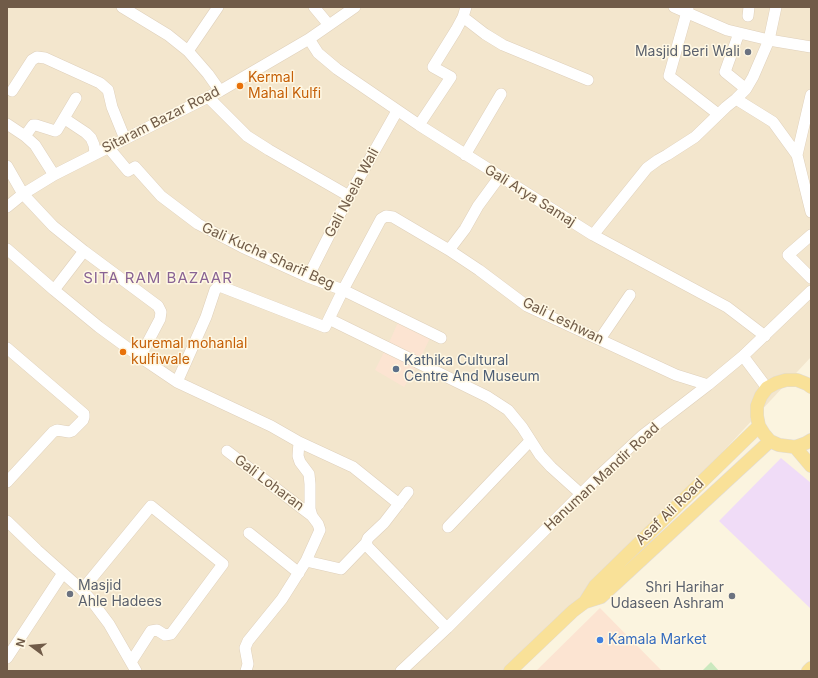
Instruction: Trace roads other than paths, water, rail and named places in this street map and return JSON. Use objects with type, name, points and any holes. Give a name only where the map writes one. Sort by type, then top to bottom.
[{"type":"main road","points":[[811,387],[797,380],[786,380],[776,383],[768,388],[761,396],[757,406],[756,416],[759,426],[764,434],[770,441],[779,445],[795,447],[811,440]]},
{"type":"main road","name":"Asaf Ali Road","points":[[585,602],[595,586],[759,426]]},
{"type":"main road","name":"Asaf Ali Road","points":[[510,671],[573,611],[585,602],[601,597],[770,441]]},
{"type":"main road","points":[[795,447],[811,466]]},
{"type":"main road","points":[[808,671],[811,668]]},
{"type":"street","points":[[122,7],[168,35],[188,51],[208,74],[220,91]]},
{"type":"street","points":[[188,51],[218,7]]},
{"type":"street","points":[[314,7],[329,25]]},
{"type":"street","name":"Sitaram Bazar Road","points":[[7,206],[54,174],[220,91],[309,39],[355,7]]},
{"type":"street","points":[[674,7],[688,10],[727,30],[769,40],[811,47]]},
{"type":"street","points":[[592,235],[647,168],[695,137],[746,89],[753,77],[769,40],[776,7]]},
{"type":"street","points":[[688,10],[669,76],[718,114]]},
{"type":"street","points":[[419,125],[451,77],[433,67],[456,30],[464,12],[485,34],[503,46],[588,80]]},
{"type":"street","points":[[739,33],[725,72],[746,89]]},
{"type":"street","name":"Gali Arya Samaj","points":[[309,39],[318,53],[337,69],[397,111],[592,235],[727,307],[765,336]]},
{"type":"street","points":[[12,91],[32,60],[37,57],[45,58],[100,83],[108,90],[112,107],[125,139]]},
{"type":"street","points":[[465,155],[501,94]]},
{"type":"street","points":[[797,155],[811,95]]},
{"type":"street","points":[[208,97],[247,136],[349,196]]},
{"type":"street","points":[[25,136],[30,128],[36,125],[54,131],[60,128],[76,98]]},
{"type":"street","points":[[736,99],[773,122],[797,155],[811,212]]},
{"type":"street","name":"Gali Neela Wali","points":[[308,276],[349,196],[397,111]]},
{"type":"street","points":[[65,119],[91,138],[94,145],[95,154]]},
{"type":"street","points":[[7,124],[35,145],[54,174]]},
{"type":"street","name":"Gali Kucha Sharif Beg","points":[[108,147],[128,171],[134,167],[161,196],[198,224],[242,247],[343,290]]},
{"type":"street","points":[[7,166],[23,194],[53,226],[158,306],[161,312],[160,319],[140,357]]},
{"type":"street","points":[[449,250],[465,229],[481,201],[500,176]]},
{"type":"street","name":"Gali Kucha Sharif Beg","points":[[327,323],[381,219],[386,216]]},
{"type":"street","name":"Gali Leshwan","points":[[386,216],[392,217],[449,250],[479,270],[527,306],[676,375],[708,385]]},
{"type":"street","points":[[811,235],[788,254],[811,278]]},
{"type":"street","points":[[7,248],[54,290],[140,357],[177,382],[271,426],[299,442],[353,467],[400,504]]},
{"type":"street","points":[[54,290],[84,251]]},
{"type":"street","points":[[177,382],[198,336],[216,290],[218,287],[222,287],[327,323],[488,397],[508,410],[551,467],[581,494]]},
{"type":"street","points":[[343,290],[441,338]]},
{"type":"street","name":"Hanuman Mandir Road","points":[[401,671],[447,628],[581,494],[643,435],[743,356],[811,291]]},
{"type":"street","points":[[600,339],[630,295]]},
{"type":"street","points":[[7,348],[84,414],[83,420],[72,431],[68,432],[57,430],[53,432],[7,482]]},
{"type":"street","points":[[743,356],[768,388]]},
{"type":"street","points":[[448,527],[530,441]]},
{"type":"street","points":[[246,671],[248,664],[245,648],[248,641],[282,599],[299,573],[320,530],[318,524],[312,516],[310,508],[310,484],[308,474],[298,456],[299,442]]},
{"type":"street","name":"Gali Loharan","points":[[227,451],[312,516]]},
{"type":"street","points":[[306,561],[341,569],[366,543],[368,538],[384,523],[408,492]]},
{"type":"street","points":[[82,590],[151,506],[222,564],[172,634],[165,635],[157,630],[152,631],[134,667]]},
{"type":"street","points":[[7,521],[82,590],[109,624],[134,667]]},
{"type":"street","points":[[249,532],[299,573]]},
{"type":"street","points":[[366,543],[368,548],[447,628]]},
{"type":"street","points":[[7,658],[63,573]]},
{"type":"place","name":"Masjid Beri Wali","points":[[748,52]]},
{"type":"place","name":"Kermal Mahal Kulfi","points":[[240,86]]},
{"type":"place","name":"kuremal mohanlal kulfiwale","points":[[123,352]]},
{"type":"place","name":"Kathika Cultural Centre And Museum","points":[[396,369]]},
{"type":"place","name":"Masjid Ahle Hadees","points":[[70,594]]},
{"type":"place","name":"Shri Harihar Udaseen Ashram","points":[[732,596]]},
{"type":"place","name":"Kamala Market","points":[[600,640]]},
{"type":"district","name":"SITA RAM BAZAAR","points":[[158,278]]}]
